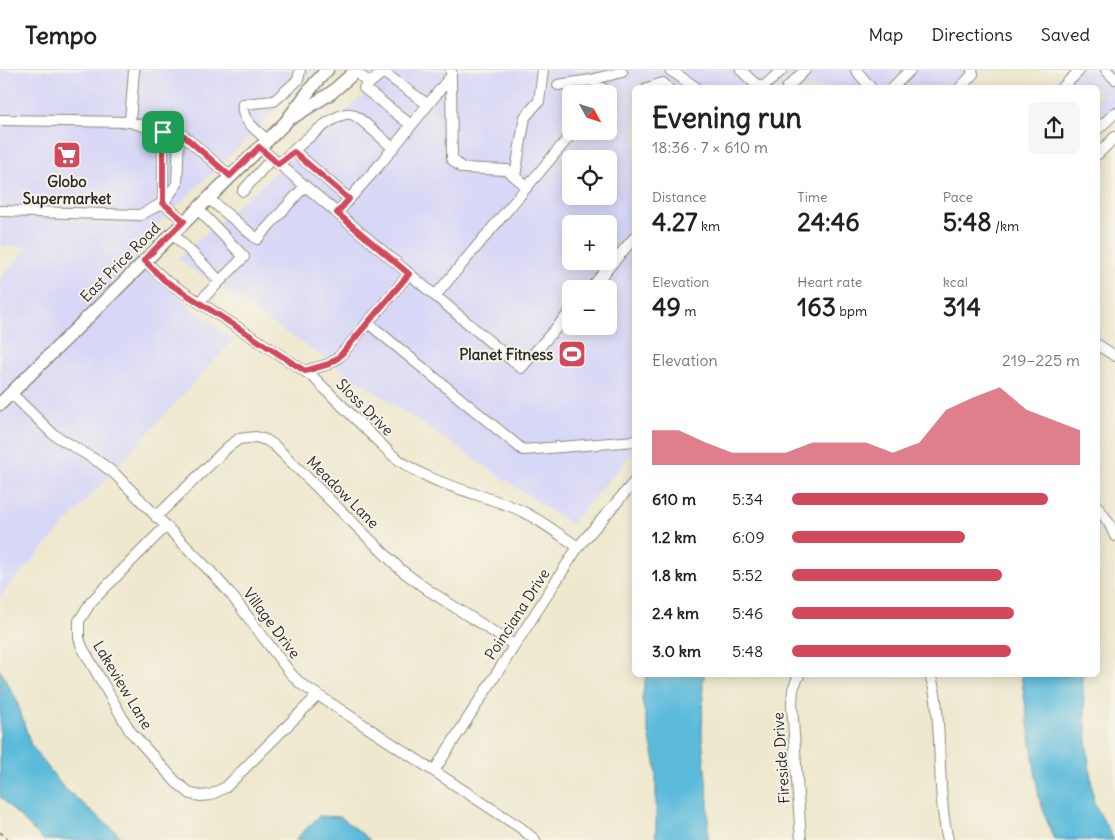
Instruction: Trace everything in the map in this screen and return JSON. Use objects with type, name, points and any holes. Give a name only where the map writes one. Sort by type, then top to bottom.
[{"type":"main road","name":"East Price Road","points":[[285,123],[327,70]]},
{"type":"main road","name":"East Price Road","points":[[0,404],[263,143],[285,123],[331,93],[356,71]]},
{"type":"street","points":[[130,122],[134,70]]},
{"type":"street","points":[[300,70],[298,80],[274,100],[243,104],[241,111],[275,161],[521,368],[562,321]]},
{"type":"street","points":[[515,176],[524,117],[539,101],[543,70]]},
{"type":"street","points":[[670,70],[692,85]]},
{"type":"street","points":[[741,70],[758,85]]},
{"type":"street","points":[[764,85],[782,70]]},
{"type":"street","points":[[790,85],[805,70]]},
{"type":"street","points":[[856,70],[869,85]]},
{"type":"street","points":[[863,78],[872,70]]},
{"type":"street","points":[[895,85],[910,70]]},
{"type":"street","points":[[963,85],[971,78],[972,70]]},
{"type":"street","points":[[1065,85],[1080,70]]},
{"type":"street","points":[[356,71],[370,83]]},
{"type":"street","points":[[411,125],[364,88],[383,72],[428,104]]},
{"type":"street","points":[[558,85],[591,80],[622,72],[611,85]]},
{"type":"street","points":[[451,73],[452,159],[462,168],[507,170],[527,187]]},
{"type":"street","points":[[337,213],[393,148],[451,73]]},
{"type":"street","points":[[591,80],[597,85]]},
{"type":"street","points":[[1100,127],[1115,113]]},
{"type":"street","points":[[243,191],[275,161],[294,152],[329,121],[345,114],[350,114],[393,148]]},
{"type":"street","points":[[0,120],[130,122],[184,136],[230,176]]},
{"type":"street","points":[[163,132],[163,203],[184,221]]},
{"type":"street","points":[[0,211],[140,215],[163,203],[177,184],[179,135]]},
{"type":"street","points":[[1100,152],[1115,137]]},
{"type":"street","points":[[435,296],[566,140]]},
{"type":"street","points":[[294,152],[349,199]]},
{"type":"street","points":[[208,198],[257,239],[305,186]]},
{"type":"street","points":[[198,208],[244,257],[199,302]]},
{"type":"street","points":[[172,234],[220,282]]},
{"type":"street","points":[[598,280],[632,240]]},
{"type":"street","name":"Sloss Drive","points":[[144,260],[164,280],[305,371],[404,465],[434,480],[523,512],[578,547]]},
{"type":"street","points":[[305,371],[329,364],[339,357],[409,274]]},
{"type":"street","points":[[368,323],[523,450],[632,441]]},
{"type":"street","points":[[1100,346],[1115,356]]},
{"type":"street","name":"Village Drive","points":[[11,394],[53,434],[102,464],[114,474],[228,592],[291,674],[302,684],[521,828],[535,840]]},
{"type":"street","name":"Meadow Lane","points":[[156,516],[228,447],[239,439],[256,437],[266,440],[274,445],[401,570],[428,590],[514,645]]},
{"type":"street","name":"Poinciana Drive","points":[[434,771],[578,547],[632,484]]},
{"type":"street","points":[[1100,510],[1115,536]]},
{"type":"street","name":"Lakeview Lane","points":[[166,526],[91,602],[80,621],[78,630],[82,647],[121,718],[150,754],[183,789],[201,796],[210,795],[226,787],[318,695]]},
{"type":"street","name":"Fireside Drive","points":[[797,677],[793,689],[792,705],[800,840]]},
{"type":"street","points":[[930,677],[936,700],[941,761],[941,794],[948,840]]},
{"type":"path","points":[[0,832],[8,840]]},
{"type":"shaded area","points":[[0,70],[312,70],[270,117],[132,249],[192,310],[234,339],[4,591],[0,601],[0,279],[29,247],[0,246]]},
{"type":"shaded area","points":[[392,70],[980,70],[965,85],[632,85],[632,453],[571,524],[177,259]]},
{"type":"shaded area","points":[[1068,70],[1115,70],[1115,115],[1100,129],[1100,85],[1051,85]]},
{"type":"water","points":[[0,670],[16,699],[31,745],[63,787],[114,830],[123,840],[43,840],[0,797]]},
{"type":"water","points":[[646,677],[704,677],[702,736],[708,802],[708,840],[655,840],[656,767],[642,700]]},
{"type":"water","points":[[1021,677],[1082,677],[1094,803],[1114,840],[1054,840],[1039,798]]},
{"type":"water","points":[[319,816],[341,817],[370,840],[295,840]]},
{"type":"place","name":"Globo Supermarket","points":[[67,155]]},
{"type":"place","name":"Planet Fitness","points":[[572,354]]},
{"type":"route","points":[[163,132],[184,136],[230,176],[259,147],[278,164],[294,152],[349,199],[337,213],[409,274],[339,357],[329,364],[305,371],[164,280],[144,260],[184,221],[163,203],[163,132]]}]
